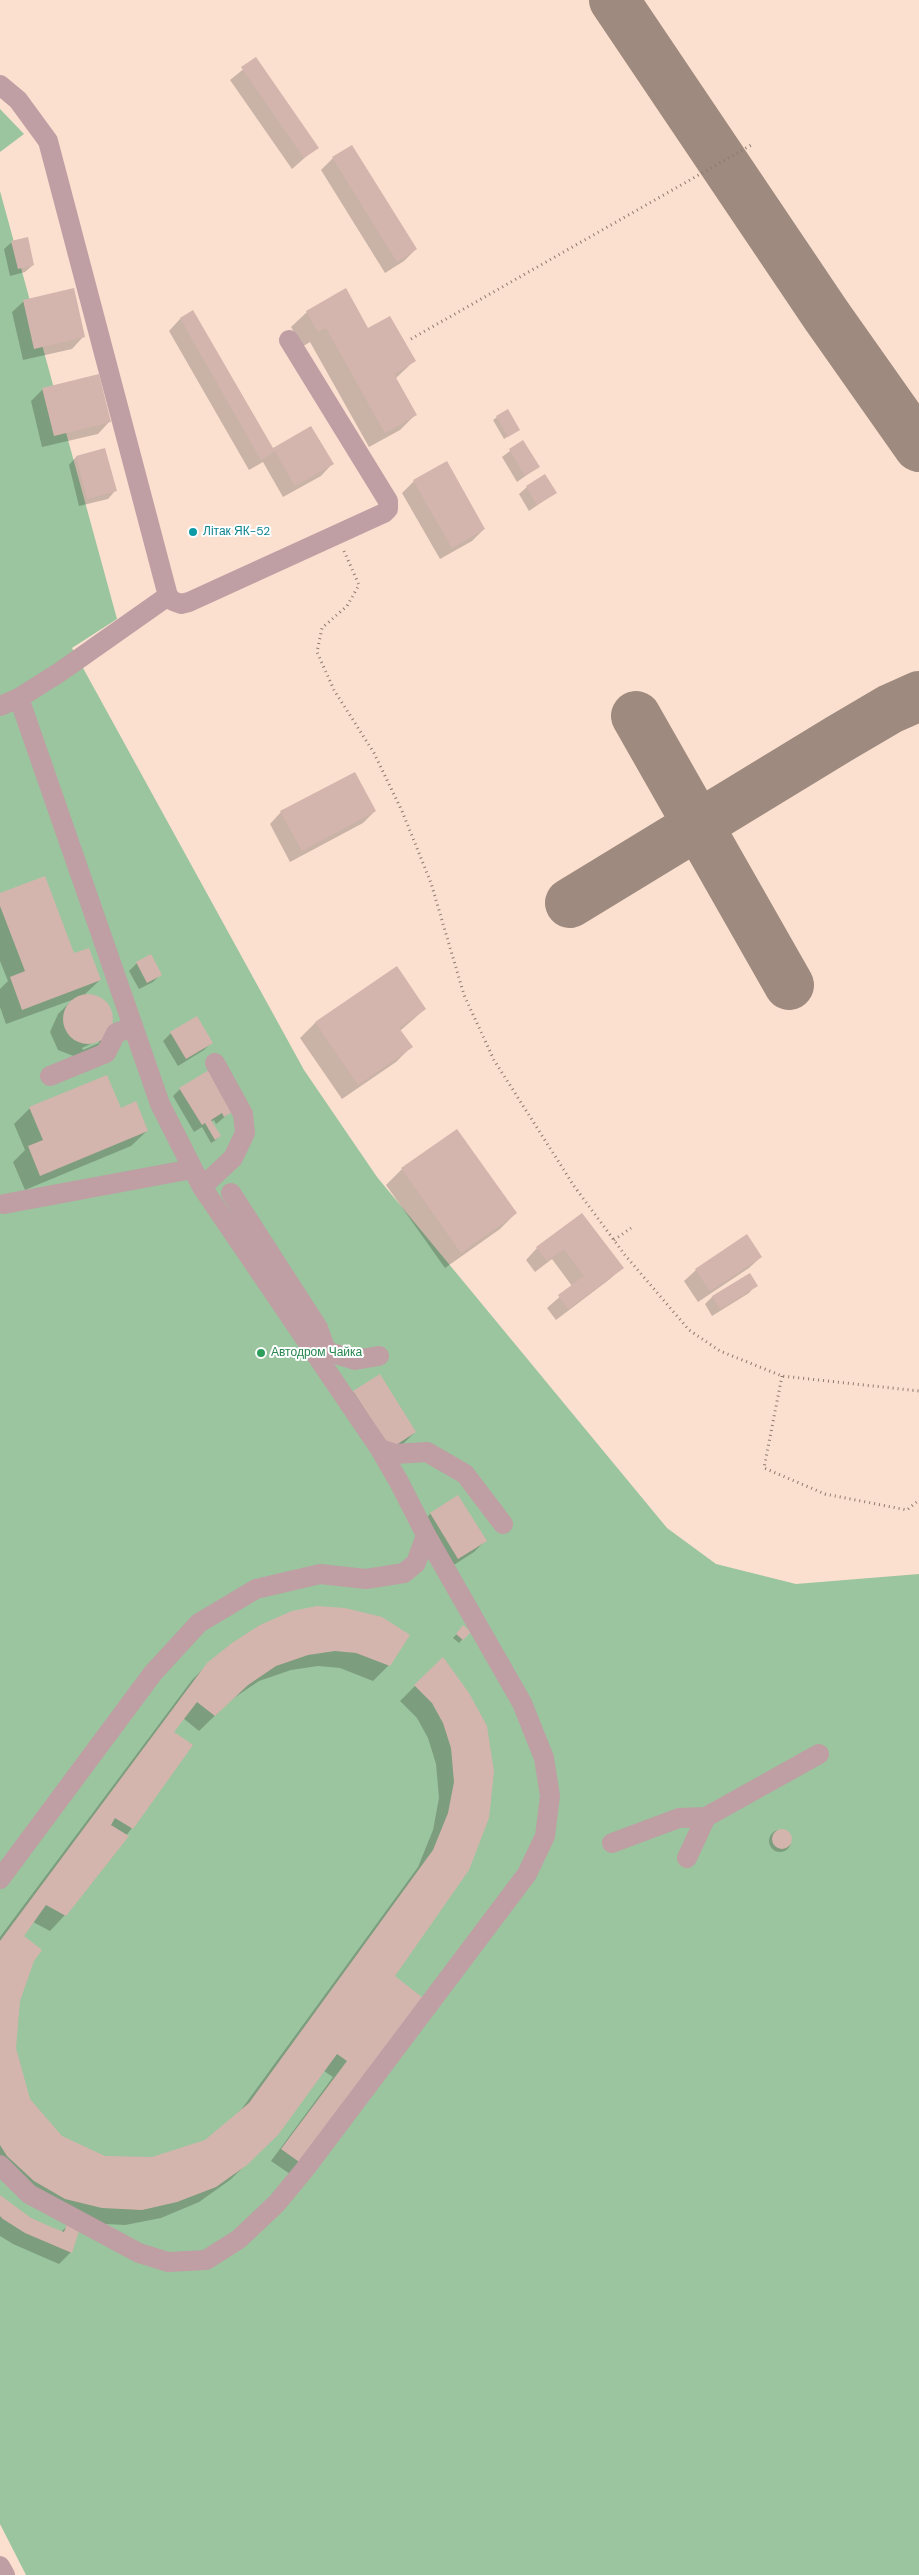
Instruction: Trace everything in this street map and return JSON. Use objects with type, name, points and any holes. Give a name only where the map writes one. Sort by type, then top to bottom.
[{"type":"street","points":[[0,85],[18,100],[48,142],[168,596],[181,604],[384,513],[388,509],[388,501],[289,340]]},
{"type":"street","points":[[0,706],[18,698],[60,672],[168,596]]},
{"type":"street","points":[[0,2164],[29,2194],[139,2253],[168,2262],[206,2260],[239,2239],[278,2203],[527,1874],[545,1836],[550,1796],[544,1758],[522,1703],[426,1535],[380,1449],[322,1355],[202,1187],[160,1104],[18,698]]},
{"type":"street","points":[[50,1076],[106,1053],[116,1033],[133,1027]]},
{"type":"street","points":[[202,1187],[233,1158],[245,1133],[243,1114],[215,1063]]},
{"type":"street","points":[[4,1204],[192,1170]]},
{"type":"street","points":[[231,1193],[318,1328],[322,1355]]},
{"type":"street","points":[[322,1355],[355,1360],[379,1356]]},
{"type":"street","points":[[380,1449],[395,1454],[427,1452],[465,1474],[503,1524]]},
{"type":"street","points":[[0,1879],[153,1673],[200,1623],[256,1589],[320,1574],[366,1579],[404,1572],[416,1564],[426,1535]]},
{"type":"street","points":[[612,1843],[679,1818],[706,1817],[819,1754]]},
{"type":"street","points":[[687,1858],[706,1817]]},
{"type":"street","points":[[0,2566],[5,2575]]},
{"type":"path","points":[[411,339],[753,144]]},
{"type":"path","points":[[336,535],[359,585],[347,606],[322,628],[317,652],[334,690],[374,753],[402,811],[431,883],[464,994],[494,1060],[542,1139],[614,1240],[689,1330],[720,1351],[782,1376],[919,1391]]},
{"type":"path","points":[[614,1240],[631,1228]]},
{"type":"path","points":[[782,1376],[764,1468],[825,1494],[907,1510],[919,1500]]},
{"type":"green space","points":[[0,109],[24,134],[0,152]]},
{"type":"green space","name":"Автодром Чайка","points":[[0,191],[117,619],[72,648],[304,1070],[377,1177],[667,1528],[716,1564],[796,1584],[919,1574],[919,2575],[26,2575],[0,2524]]},
{"type":"building","points":[[256,57],[319,148],[304,158],[241,67]]},
{"type":"building","points":[[352,145],[417,249],[397,262],[332,157]]},
{"type":"building","points":[[28,237],[34,265],[18,269],[11,241]]},
{"type":"building","points":[[74,288],[85,337],[34,349],[23,300]]},
{"type":"building","points":[[346,288],[368,328],[390,316],[416,361],[394,374],[417,415],[385,433],[326,328],[318,332],[306,311]]},
{"type":"building","points":[[193,310],[273,448],[311,426],[334,464],[295,486],[275,451],[261,460],[180,318]]},
{"type":"building","points":[[99,374],[111,422],[54,436],[42,388]]},
{"type":"building","points":[[508,409],[520,430],[508,437],[496,416]]},
{"type":"building","points":[[523,440],[540,467],[525,476],[509,449]]},
{"type":"building","points":[[105,448],[117,491],[87,499],[76,456]]},
{"type":"building","points":[[447,461],[485,529],[452,548],[413,480]]},
{"type":"building","points":[[545,474],[557,493],[537,505],[526,486]]},
{"type":"building","points":[[355,772],[376,811],[302,851],[280,811]]},
{"type":"building","points":[[45,876],[74,953],[89,948],[101,980],[22,1010],[10,977],[25,971],[0,906],[0,893]]},
{"type":"building","points":[[151,954],[162,975],[147,983],[136,962]]},
{"type":"building","points":[[397,966],[426,1009],[399,1028],[413,1047],[358,1085],[315,1022]]},
{"type":"building","points":[[83,994],[93,994],[106,1001],[113,1014],[113,1024],[106,1037],[93,1044],[83,1044],[74,1040],[67,1033],[63,1024],[63,1014],[67,1005],[74,998]]},
{"type":"building","points":[[197,1016],[213,1043],[186,1059],[170,1032]]},
{"type":"building","points":[[209,1070],[234,1111],[224,1117],[222,1113],[211,1120],[221,1136],[215,1140],[205,1123],[202,1125],[179,1088]]},
{"type":"building","points":[[107,1075],[121,1108],[136,1101],[148,1131],[40,1176],[28,1146],[43,1140],[29,1107]]},
{"type":"building","points":[[457,1129],[517,1213],[461,1253],[401,1168]]},
{"type":"building","points":[[582,1213],[624,1268],[568,1309],[558,1295],[584,1276],[564,1249],[547,1261],[536,1247]]},
{"type":"building","points":[[747,1234],[762,1257],[710,1291],[695,1269]]},
{"type":"building","points":[[750,1273],[758,1286],[720,1309],[712,1296]]},
{"type":"building","points":[[380,1374],[416,1432],[390,1449],[353,1391]]},
{"type":"building","points":[[458,1495],[487,1541],[458,1559],[430,1513]]},
{"type":"building","points":[[317,1606],[345,1608],[382,1617],[410,1635],[390,1666],[356,1653],[335,1651],[308,1655],[276,1666],[248,1685],[215,1716],[197,1702],[174,1732],[193,1745],[133,1829],[115,1818],[111,1825],[129,1836],[66,1916],[46,1905],[24,1936],[42,1950],[34,1961],[20,2001],[16,2048],[30,2099],[62,2136],[105,2156],[152,2157],[205,2140],[249,2103],[433,1850],[448,1813],[454,1782],[451,1748],[443,1723],[432,1703],[414,1685],[443,1657],[469,1693],[487,1726],[494,1772],[489,1818],[469,1870],[395,1976],[423,1998],[302,2164],[281,2149],[347,2061],[337,2054],[278,2135],[247,2165],[216,2187],[177,2202],[142,2210],[102,2208],[65,2199],[34,2181],[7,2156],[0,2145],[0,1941],[207,1663],[232,1643],[260,1625],[292,1611]]},
{"type":"building","points":[[463,1625],[471,1632],[463,1640],[456,1634]]},
{"type":"building","points":[[782,1829],[789,1832],[792,1839],[789,1846],[782,1849],[775,1846],[772,1839],[775,1832]]},
{"type":"building","points":[[0,2195],[31,2218],[51,2227],[64,2232],[67,2224],[80,2228],[72,2253],[25,2233],[3,2219],[0,2216]]},
{"type":"taxiway","points":[[614,0],[826,315],[919,447]]},
{"type":"taxiway","points":[[570,903],[839,739],[890,709],[919,696]]},
{"type":"taxiway","points":[[636,716],[789,985]]},
{"type":"place","name":"Літак ЯК-52","points":[[193,532]]},
{"type":"place","name":"Автодром Чайка","points":[[261,1353]]}]
